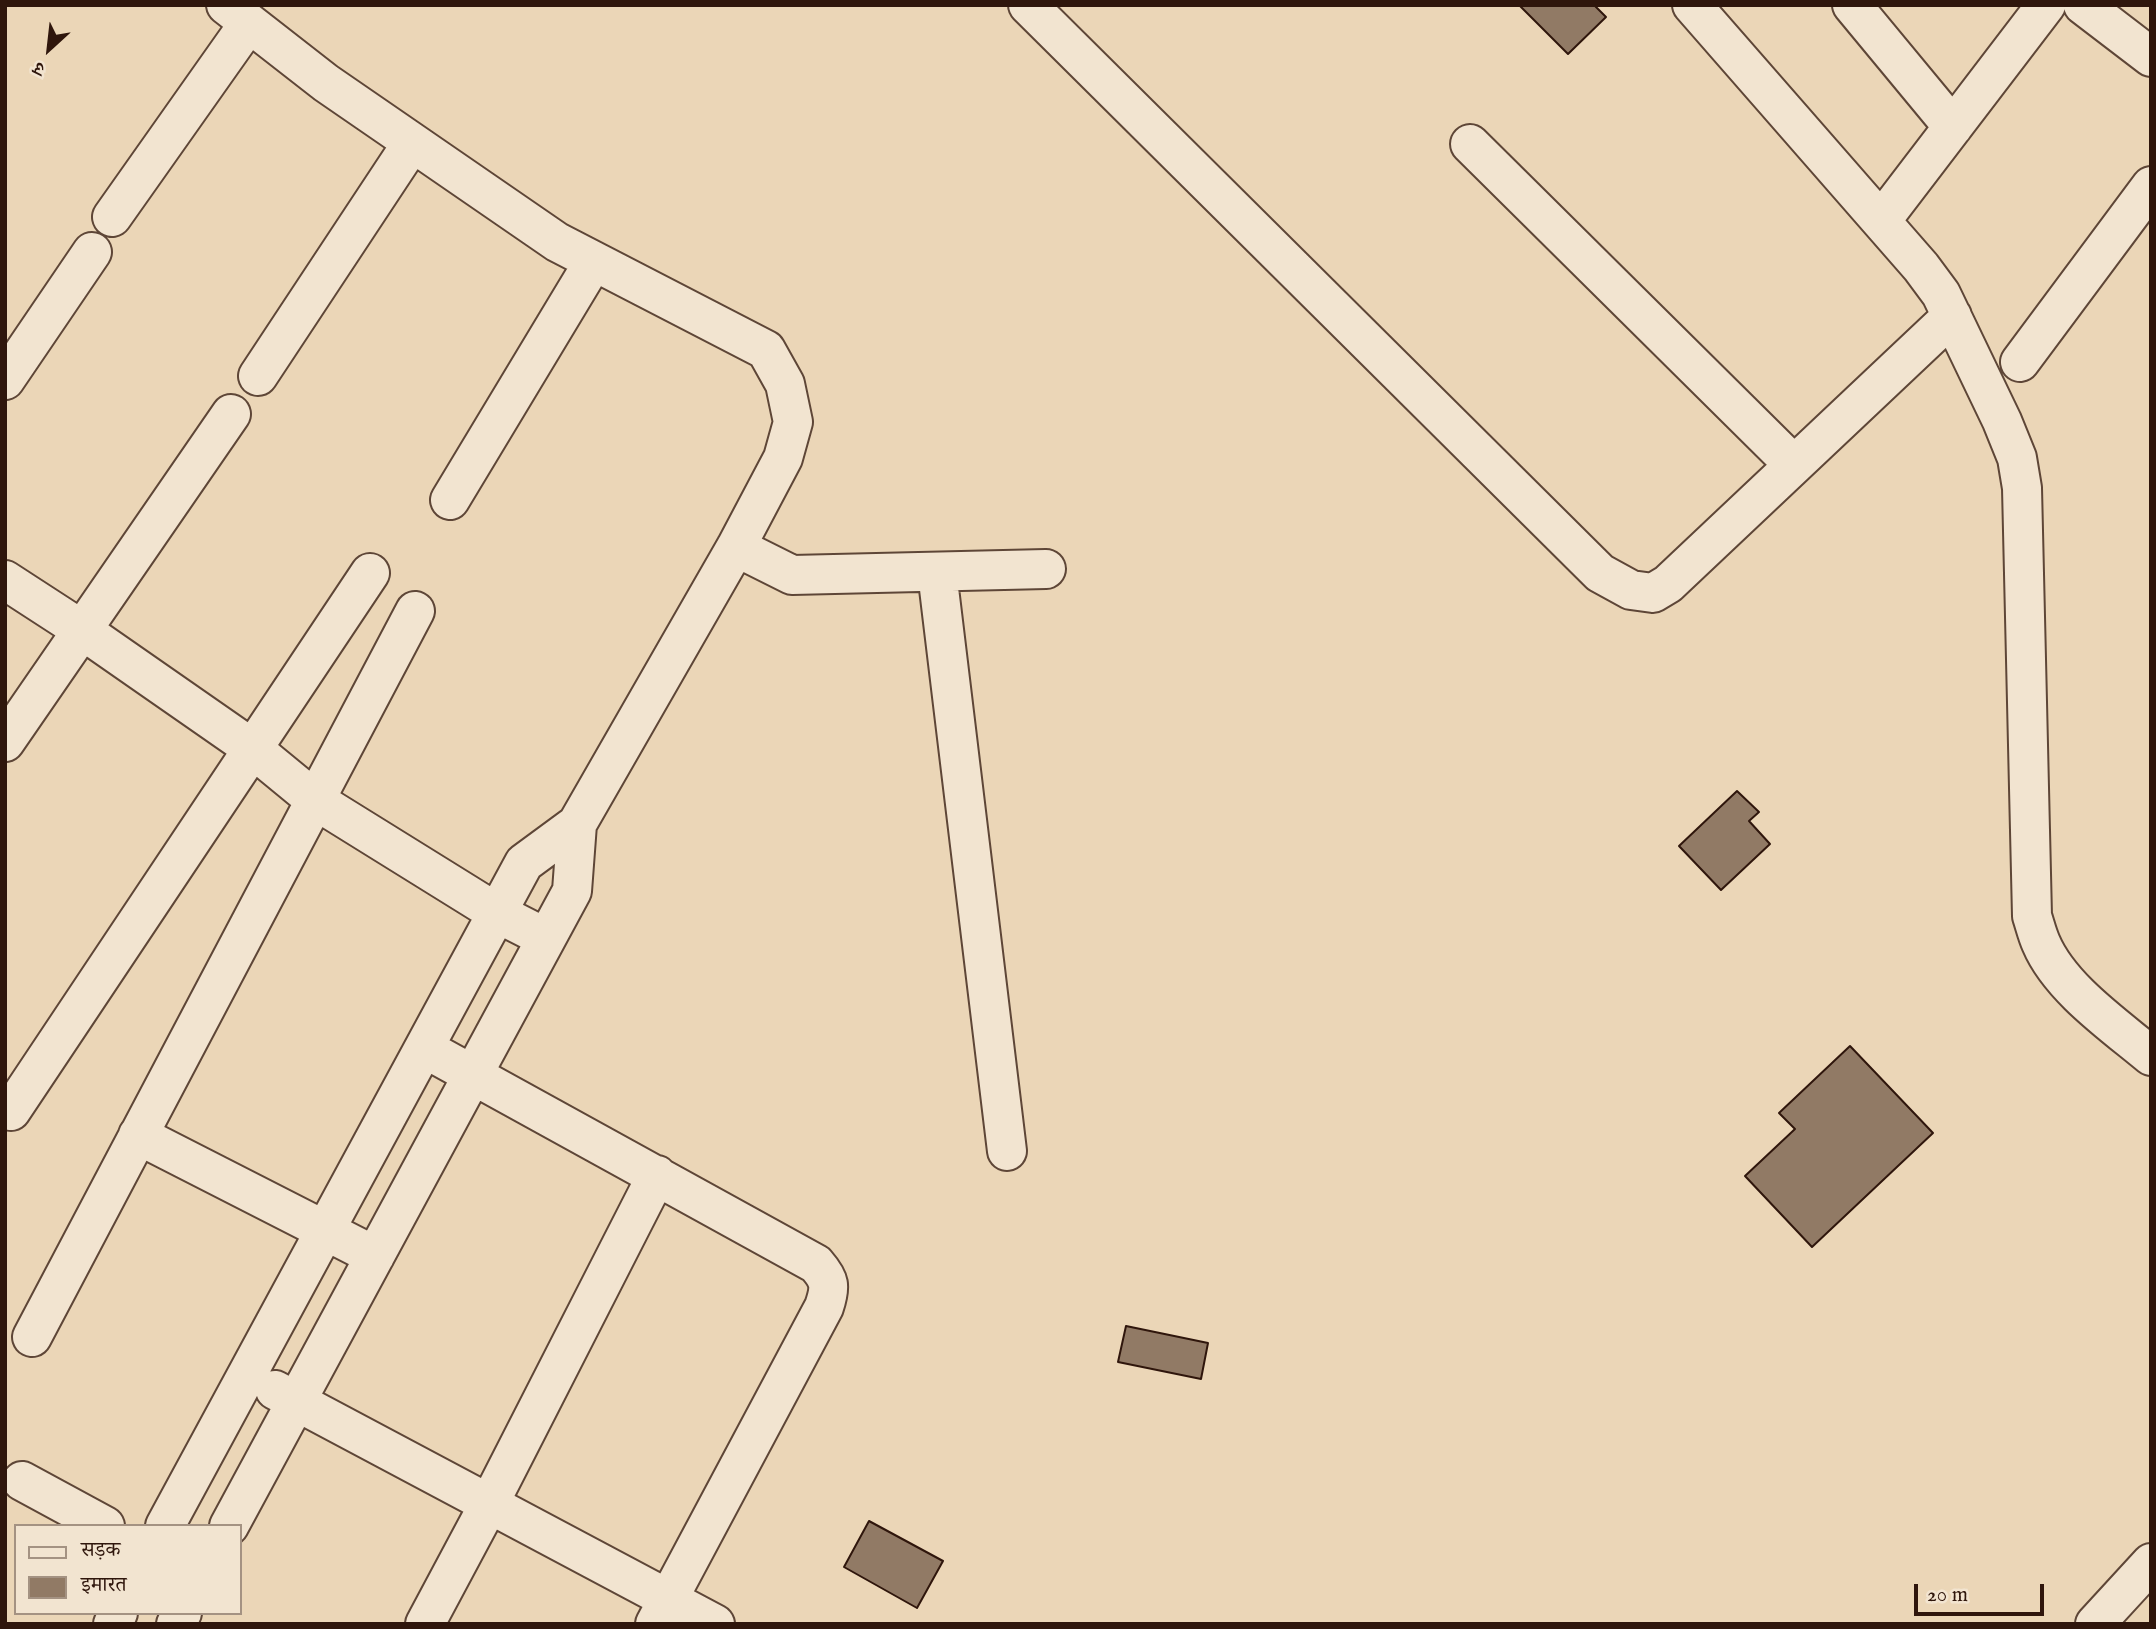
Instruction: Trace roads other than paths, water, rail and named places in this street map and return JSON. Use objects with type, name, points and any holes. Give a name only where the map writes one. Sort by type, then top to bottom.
[{"type":"street","points":[[1028,5],[1600,573],[1631,590],[1653,593],[1668,584],[1952,316]]},
{"type":"street","points":[[1692,5],[1921,267],[1941,294],[2002,421],[2017,458],[2022,488],[2032,916],[2042,945],[2062,976],[2084,999],[2151,1056]]},
{"type":"street","points":[[1852,5],[1953,127]]},
{"type":"street","points":[[1881,221],[2046,5]]},
{"type":"street","points":[[2082,5],[2151,57]]},
{"type":"street","points":[[112,217],[238,14],[326,83],[557,242],[766,350],[785,384],[793,422],[783,458],[736,547],[578,824],[524,863],[167,1524]]},
{"type":"street","points":[[258,376],[412,143]]},
{"type":"street","points":[[1470,144],[1794,465]]},
{"type":"street","points":[[2020,362],[2151,186]]},
{"type":"street","points":[[5,380],[92,252]]},
{"type":"street","points":[[450,500],[594,261]]},
{"type":"street","points":[[5,742],[231,414]]},
{"type":"street","points":[[736,547],[792,575],[1046,569]]},
{"type":"street","points":[[937,572],[1007,1151]]},
{"type":"street","points":[[11,1111],[370,573]]},
{"type":"street","points":[[5,580],[253,749],[315,800],[497,913],[546,938]]},
{"type":"street","points":[[32,1337],[415,611]]},
{"type":"street","points":[[230,1524],[572,891],[578,824]]},
{"type":"street","points":[[424,1048],[816,1264],[826,1276],[829,1285],[824,1307],[661,1611]]},
{"type":"street","points":[[138,1135],[326,1229],[374,1256]]},
{"type":"street","points":[[425,1624],[657,1175]]},
{"type":"street","points":[[246,1376],[489,1504],[661,1611],[715,1624]]},
{"type":"street","points":[[22,1481],[101,1524]]},
{"type":"street","points":[[2095,1624],[2151,1563]]}]
